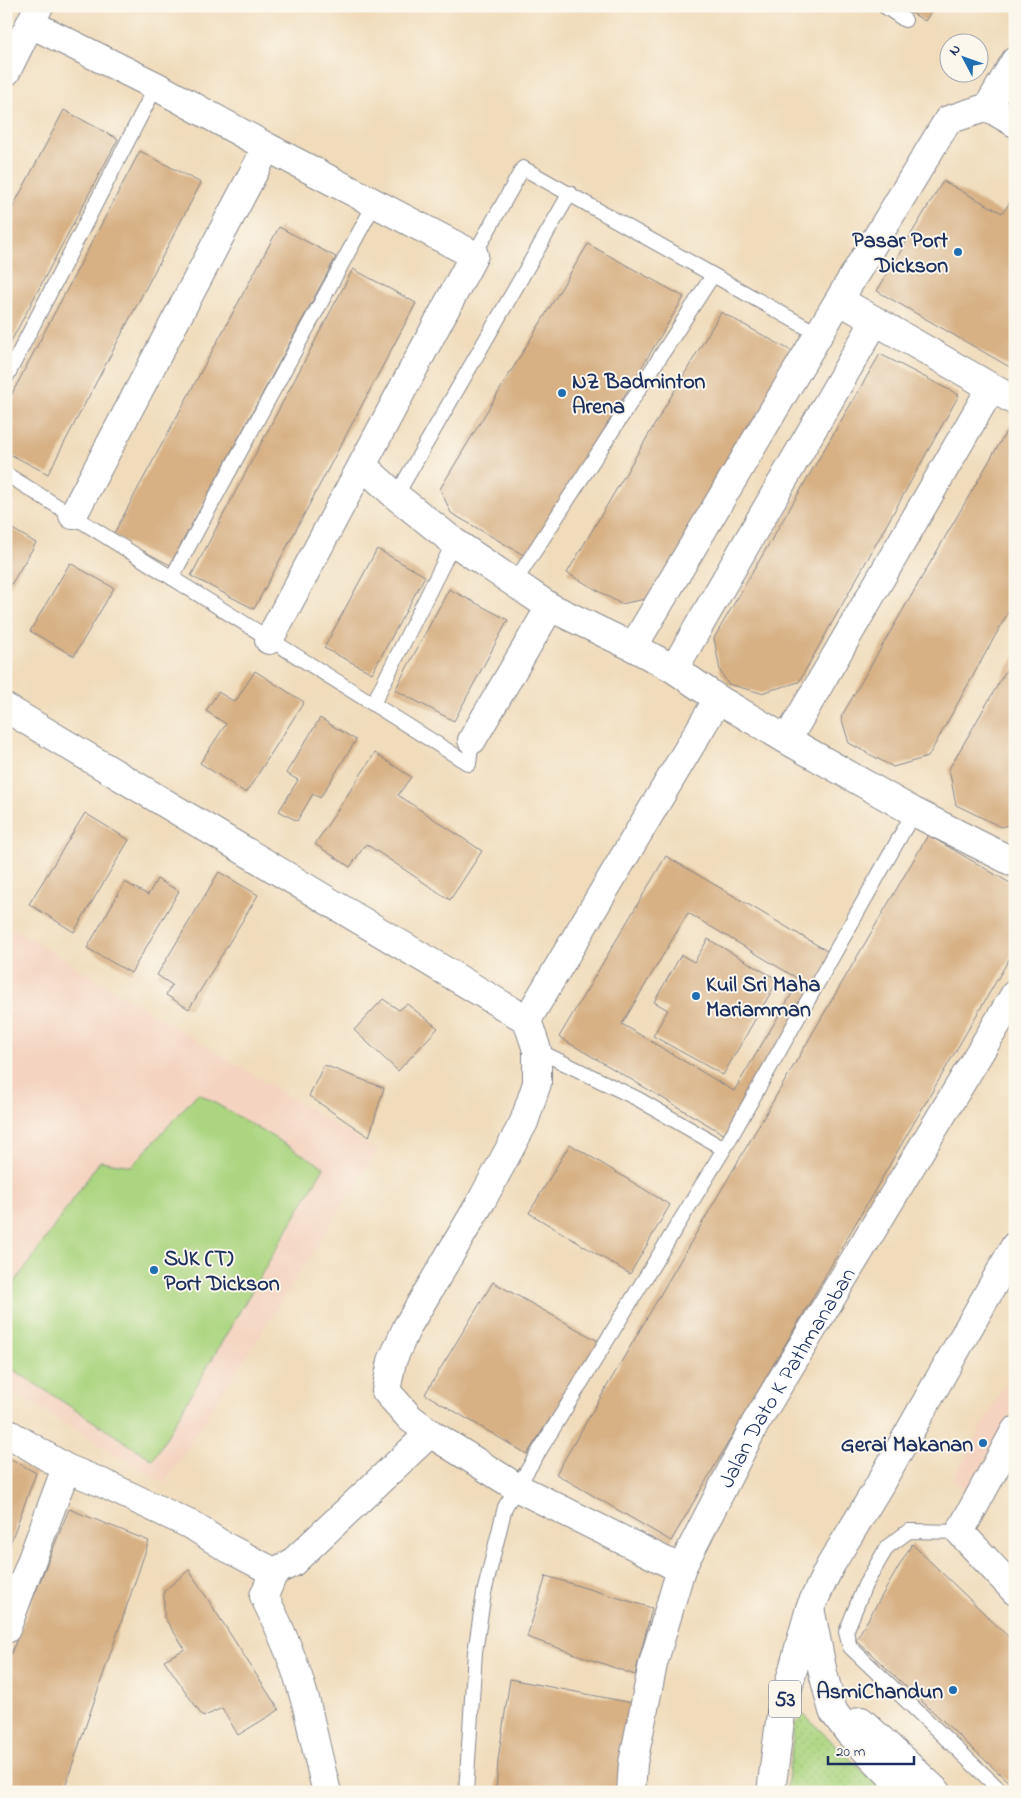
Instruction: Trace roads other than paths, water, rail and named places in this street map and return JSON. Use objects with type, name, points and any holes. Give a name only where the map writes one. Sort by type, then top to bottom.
[{"type":"street","points":[[6,72],[35,15],[267,148],[474,255],[269,640]]},
{"type":"street","points":[[634,647],[839,300],[948,120],[988,108],[1015,61]]},
{"type":"street","points":[[988,108],[1015,123]]},
{"type":"street","points":[[73,515],[267,148]]},
{"type":"street","points":[[839,300],[1015,401]]},
{"type":"street","points":[[674,669],[874,321]]},
{"type":"street","points":[[787,740],[992,388]]},
{"type":"street","points":[[363,466],[396,496],[454,542],[550,607],[634,647],[674,669],[718,699],[787,740],[914,812],[1015,863]]},
{"type":"street","points":[[472,740],[550,607]]},
{"type":"street","points":[[527,1020],[718,699]]},
{"type":"street","points":[[6,708],[527,1020],[537,1050],[537,1083],[524,1122],[482,1200],[407,1327],[392,1361],[386,1391],[410,1418],[430,1433],[518,1488],[681,1569]]},
{"type":"street","name":"Jalan Dato K Pathmanaban","points":[[632,1792],[633,1762],[653,1664],[681,1569],[755,1424],[1015,994]]},
{"type":"street","name":"53","points":[[771,1792],[780,1713],[810,1608],[830,1566],[877,1489],[1015,1246]]},
{"type":"street","points":[[1013,1583],[960,1532],[1015,1431]]},
{"type":"street","points":[[6,1432],[66,1468],[193,1526],[224,1546],[274,1572]]},
{"type":"street","points":[[327,1792],[317,1756],[306,1702],[282,1635],[264,1596],[274,1572],[292,1563],[430,1433]]},
{"type":"street","points":[[6,1629],[66,1468]]},
{"type":"street","name":"53","points":[[810,1608],[833,1711],[850,1734],[908,1792]]},
{"type":"street","points":[[823,1673],[862,1721],[936,1792]]},
{"type":"lane","points":[[884,6],[905,20]]},
{"type":"lane","points":[[6,378],[156,86]]},
{"type":"lane","points":[[474,255],[523,168],[820,334]]},
{"type":"lane","points":[[396,496],[570,193]]},
{"type":"lane","points":[[172,577],[375,203]]},
{"type":"lane","points":[[514,583],[713,275]]},
{"type":"lane","points":[[6,474],[469,764],[472,740]]},
{"type":"lane","points":[[373,704],[454,542]]},
{"type":"lane","points":[[466,1792],[475,1652],[484,1593],[505,1507],[724,1149],[914,812]]},
{"type":"lane","points":[[537,1050],[638,1099],[724,1149]]},
{"type":"lane","points":[[960,1532],[910,1531],[887,1547],[865,1585],[846,1632],[850,1648],[1002,1792]]},
{"type":"place","name":"Pasar Port Dickson","points":[[958,252]]},
{"type":"place","name":"NZ Badminton Arena","points":[[562,393]]},
{"type":"place","name":"Kuil Sri Maha Mariamman","points":[[696,996]]},
{"type":"place","name":"SJK (T) Port Dickson","points":[[154,1270]]},
{"type":"place","name":"Gerai Makanan","points":[[983,1443]]},
{"type":"place","name":"AsmiChandun","points":[[953,1690]]}]
